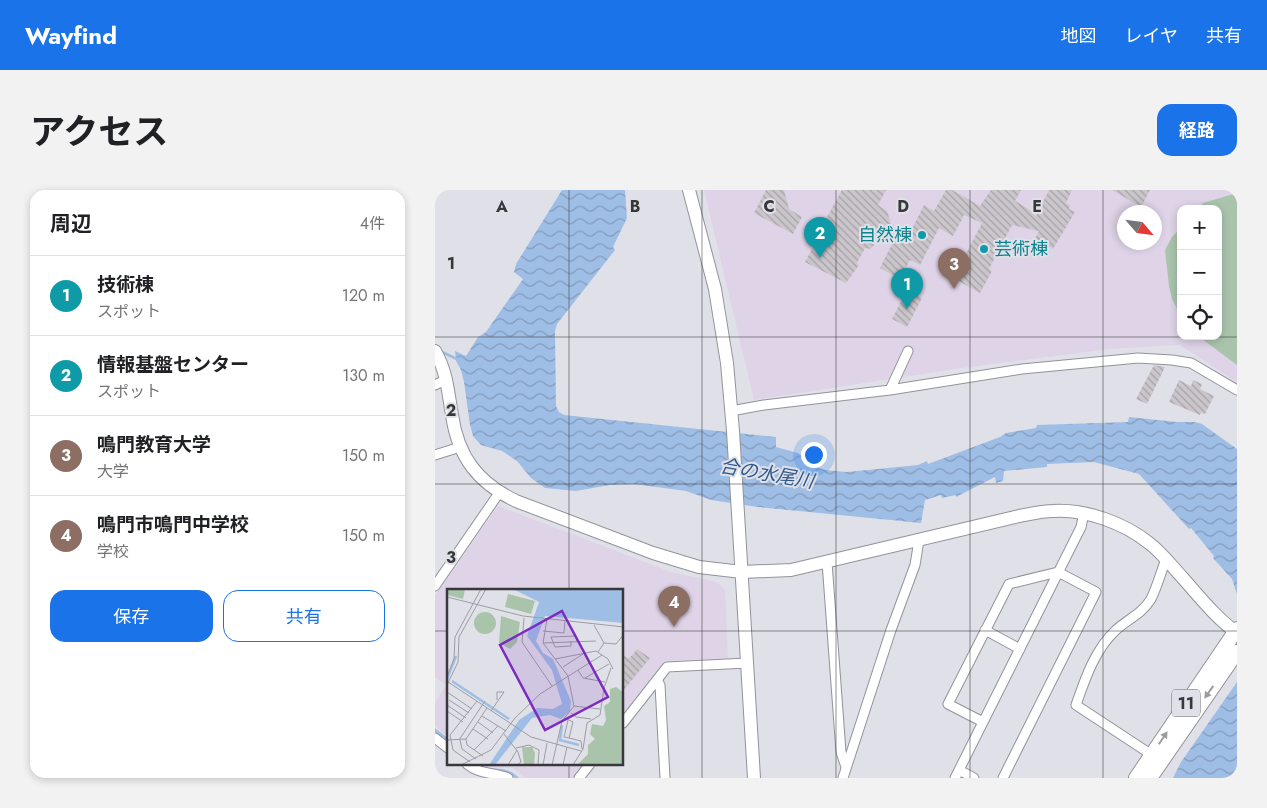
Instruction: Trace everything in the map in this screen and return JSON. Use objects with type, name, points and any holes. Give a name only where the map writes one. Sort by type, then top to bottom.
[{"type":"main road","name":"11","points":[[1150,778],[1156,758],[1236,631]]},
{"type":"main road","name":"11","points":[[1135,778],[1156,758],[1237,652]]},
{"type":"street","points":[[689,190],[715,289],[727,363],[733,431],[754,778]]},
{"type":"street","points":[[435,351],[441,361],[447,379],[452,416],[460,447],[469,464],[481,479],[499,494],[653,553],[699,567],[742,572],[791,570],[1019,516],[1054,510],[1085,513],[1128,530],[1149,543],[1166,559],[1221,621],[1236,631]]},
{"type":"street","points":[[890,390],[908,352]]},
{"type":"street","points":[[731,411],[764,405],[890,390],[1022,369],[1139,358],[1172,360],[1191,364],[1237,390]]},
{"type":"street","points":[[435,385],[447,379]]},
{"type":"street","points":[[435,455],[460,447]]},
{"type":"street","points":[[435,586],[499,494]]},
{"type":"street","points":[[974,778],[957,774],[1081,527],[1085,513]]},
{"type":"street","points":[[843,778],[891,630],[915,565],[919,540]]},
{"type":"street","points":[[1156,758],[1076,704],[1087,672],[1105,644],[1115,630],[1143,610],[1151,598],[1166,559]]},
{"type":"street","points":[[827,562],[841,752],[846,767]]},
{"type":"street","points":[[983,722],[948,704],[1009,584],[1058,572],[1096,592],[1003,778]]},
{"type":"street","points":[[985,630],[1020,648]]},
{"type":"street","points":[[624,722],[667,667],[747,663]]},
{"type":"street","points":[[657,680],[660,685],[665,778]]},
{"type":"street","points":[[435,738],[447,747]]},
{"type":"street","points":[[469,766],[484,774],[508,778]]},
{"type":"street","points":[[579,778],[588,766]]},
{"type":"shaded area","points":[[704,190],[1237,190],[1237,382],[1180,345],[1109,349],[962,368],[754,400]]},
{"type":"shaded area","points":[[498,506],[671,572],[717,582],[725,590],[728,658],[664,661],[624,713],[624,589],[447,589],[447,736],[435,726],[435,702],[446,685],[435,677],[435,596]]},
{"type":"shaded area","points":[[481,766],[582,766],[573,778],[526,778],[513,768]]},
{"type":"green space","points":[[1237,193],[1237,365],[1203,340],[1222,340],[1222,205],[1201,205]]},
{"type":"green space","points":[[1177,232],[1177,309],[1169,286],[1165,250]]},
{"type":"water","name":"合の水尾川","points":[[562,190],[625,190],[627,218],[613,247],[615,250],[557,324],[555,331],[556,406],[559,412],[564,415],[776,437],[776,447],[798,453],[813,466],[825,470],[847,472],[918,465],[927,461],[928,464],[1000,437],[1006,433],[1036,428],[1037,425],[1128,422],[1129,417],[1195,422],[1202,424],[1237,449],[1237,594],[1232,579],[1213,558],[1214,556],[1191,528],[1189,529],[1139,474],[1094,462],[1047,464],[1047,467],[1004,471],[1003,481],[996,483],[995,477],[956,497],[956,495],[942,498],[941,495],[925,500],[921,523],[758,507],[711,500],[686,491],[634,484],[610,485],[576,491],[545,488],[531,478],[517,461],[502,451],[481,445],[473,436],[464,382],[456,361],[455,351],[466,356],[478,337],[486,332],[523,279],[514,272],[516,264]]},
{"type":"water","points":[[1237,682],[1237,778],[1173,778],[1181,762]]},
{"type":"building","points":[[766,190],[784,190],[789,209],[802,217],[793,234],[754,213]]},
{"type":"building","points":[[842,190],[886,190],[878,205],[887,211],[891,224],[888,229],[893,232],[873,238],[875,244],[870,249],[865,248],[857,263],[859,265],[846,283],[805,262],[819,236],[817,235]]},
{"type":"building","points":[[946,190],[952,190],[980,206],[991,190],[1021,190],[1015,201],[1036,216],[1049,190],[1072,190],[1066,203],[1070,205],[1069,209],[1075,212],[1053,249],[1035,239],[1039,231],[1012,225],[989,269],[992,271],[980,293],[953,278],[982,223],[964,215],[953,236],[939,228],[920,265],[910,260],[900,279],[880,268],[897,234],[907,239],[924,205],[934,211]]},
{"type":"building","points":[[1112,190],[1150,190],[1142,205],[1138,205]]},
{"type":"building","points":[[907,290],[922,298],[907,327],[892,319]]},
{"type":"building","points":[[1154,365],[1165,367],[1147,404],[1136,399]]},
{"type":"building","points":[[1179,380],[1191,386],[1193,380],[1202,384],[1200,389],[1214,396],[1205,414],[1201,413],[1200,415],[1169,402]]},
{"type":"building","points":[[637,649],[650,658],[624,690],[624,656],[629,659]]},
{"type":"waterway","points":[[440,351],[459,360]]},
{"type":"waterway","points":[[435,730],[447,739]]},
{"type":"waterway","points":[[492,770],[506,771],[517,778]]},
{"type":"place","name":"自然棟","points":[[922,235]]},
{"type":"place","name":"芸術棟","points":[[984,249]]},
{"type":"place","name":"情報基盤センター","points":[[820,258]]},
{"type":"place","name":"鳴門教育大学","points":[[954,289]]},
{"type":"place","name":"技術棟","points":[[907,309]]},
{"type":"place","name":"鳴門市鳴門中学校","points":[[674,627]]}]
